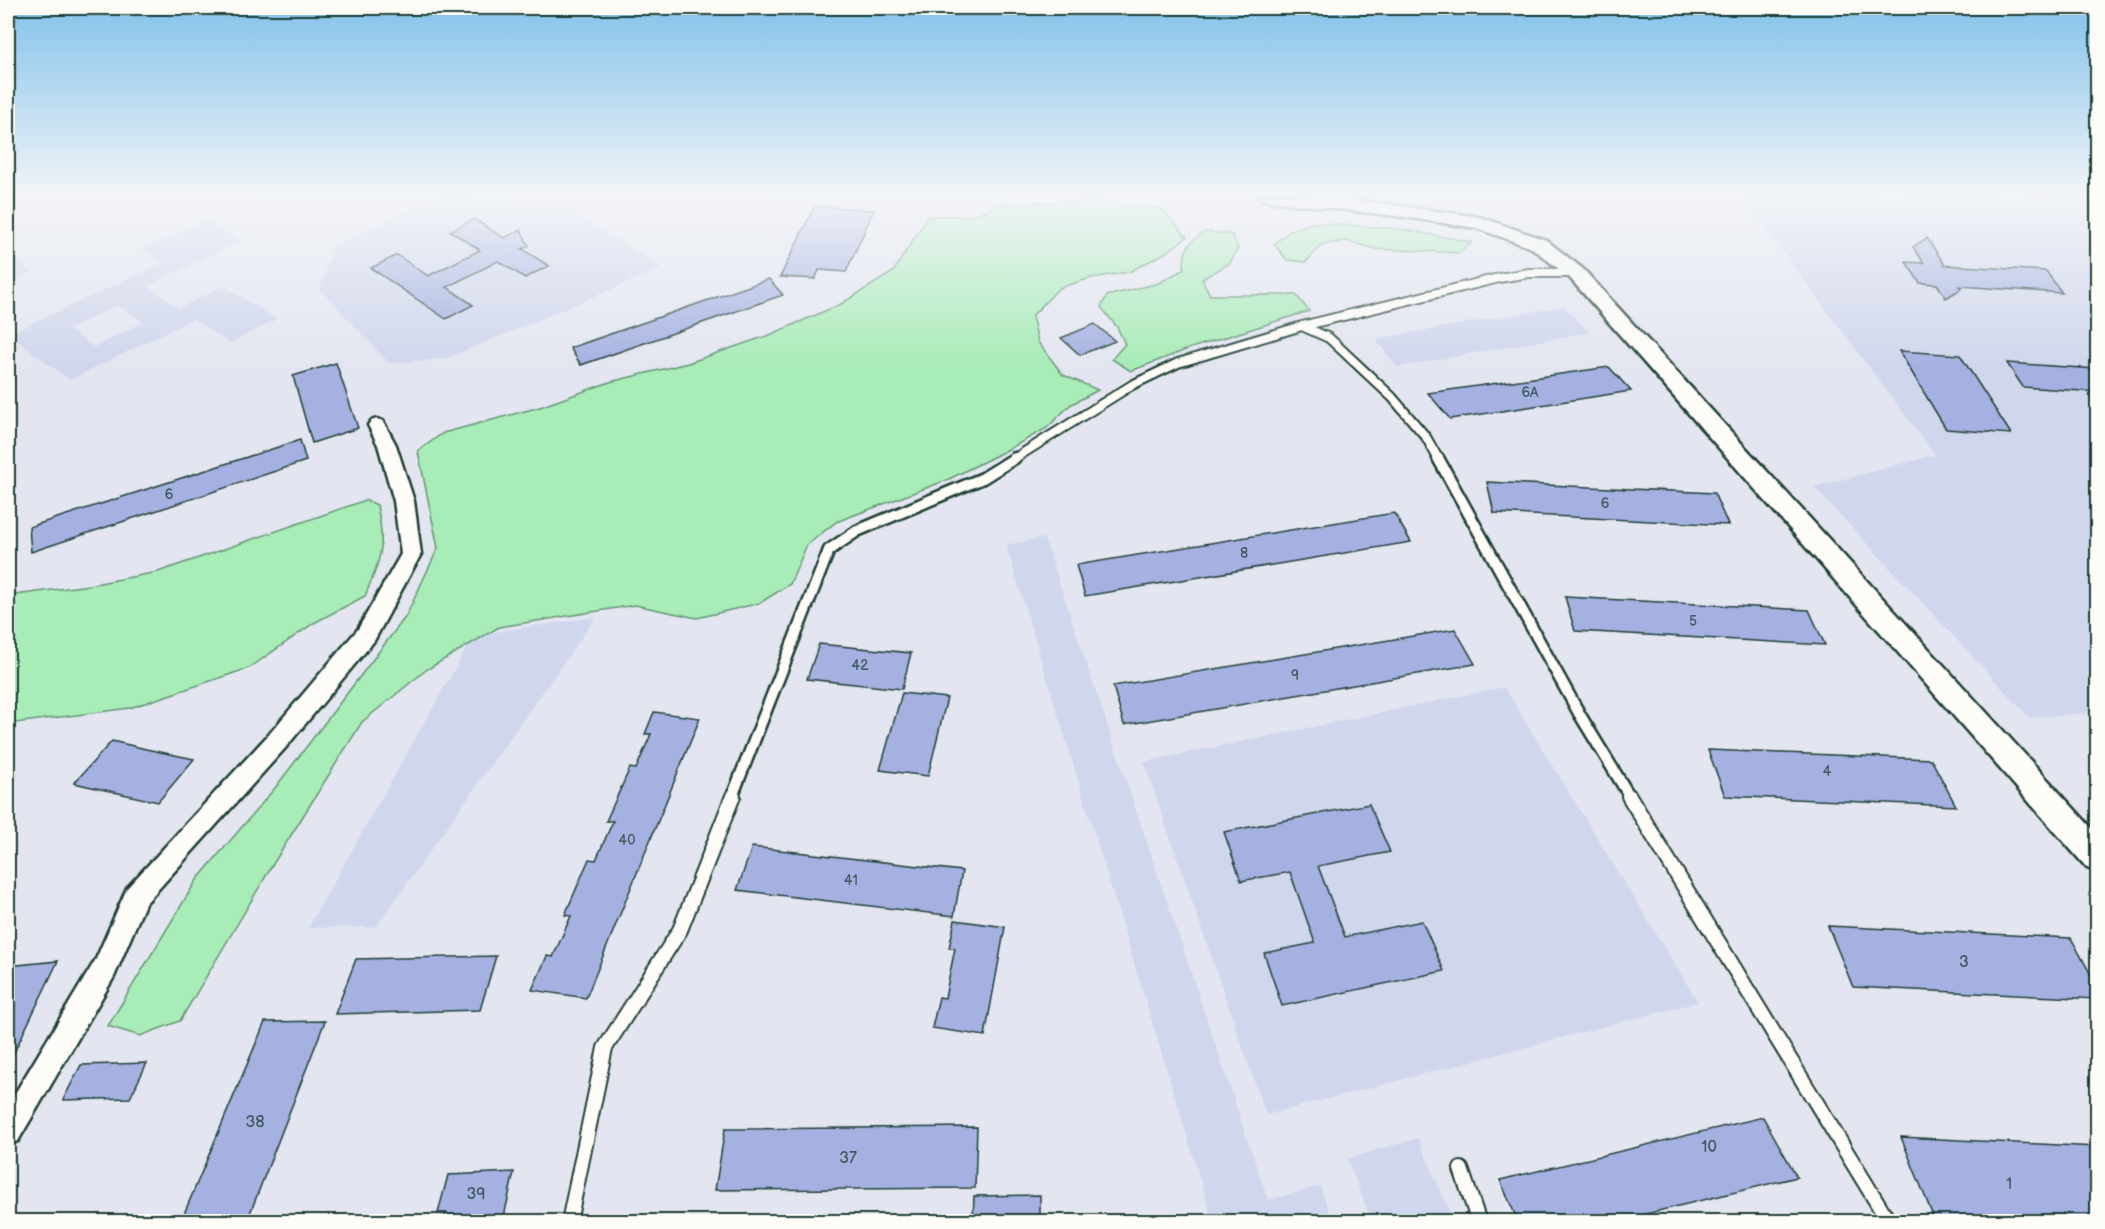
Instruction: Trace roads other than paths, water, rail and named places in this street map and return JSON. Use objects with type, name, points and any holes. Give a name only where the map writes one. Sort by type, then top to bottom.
[{"type":"street","points":[[1550,252],[1576,273],[2097,858]]},
{"type":"street","points":[[8,1131],[105,969],[136,896],[279,739],[366,634],[411,554],[404,501],[387,445],[377,425]]},
{"type":"lane","points":[[569,1221],[605,1048],[680,930],[830,550],[857,531],[983,478],[1132,385],[1178,363],[1302,326],[1499,278],[1529,273],[1576,273]]},
{"type":"lane","points":[[1302,326],[1329,338],[1392,397],[1426,437],[1580,715],[1889,1221]]},
{"type":"lane","points":[[1461,1169],[1479,1221]]}]
